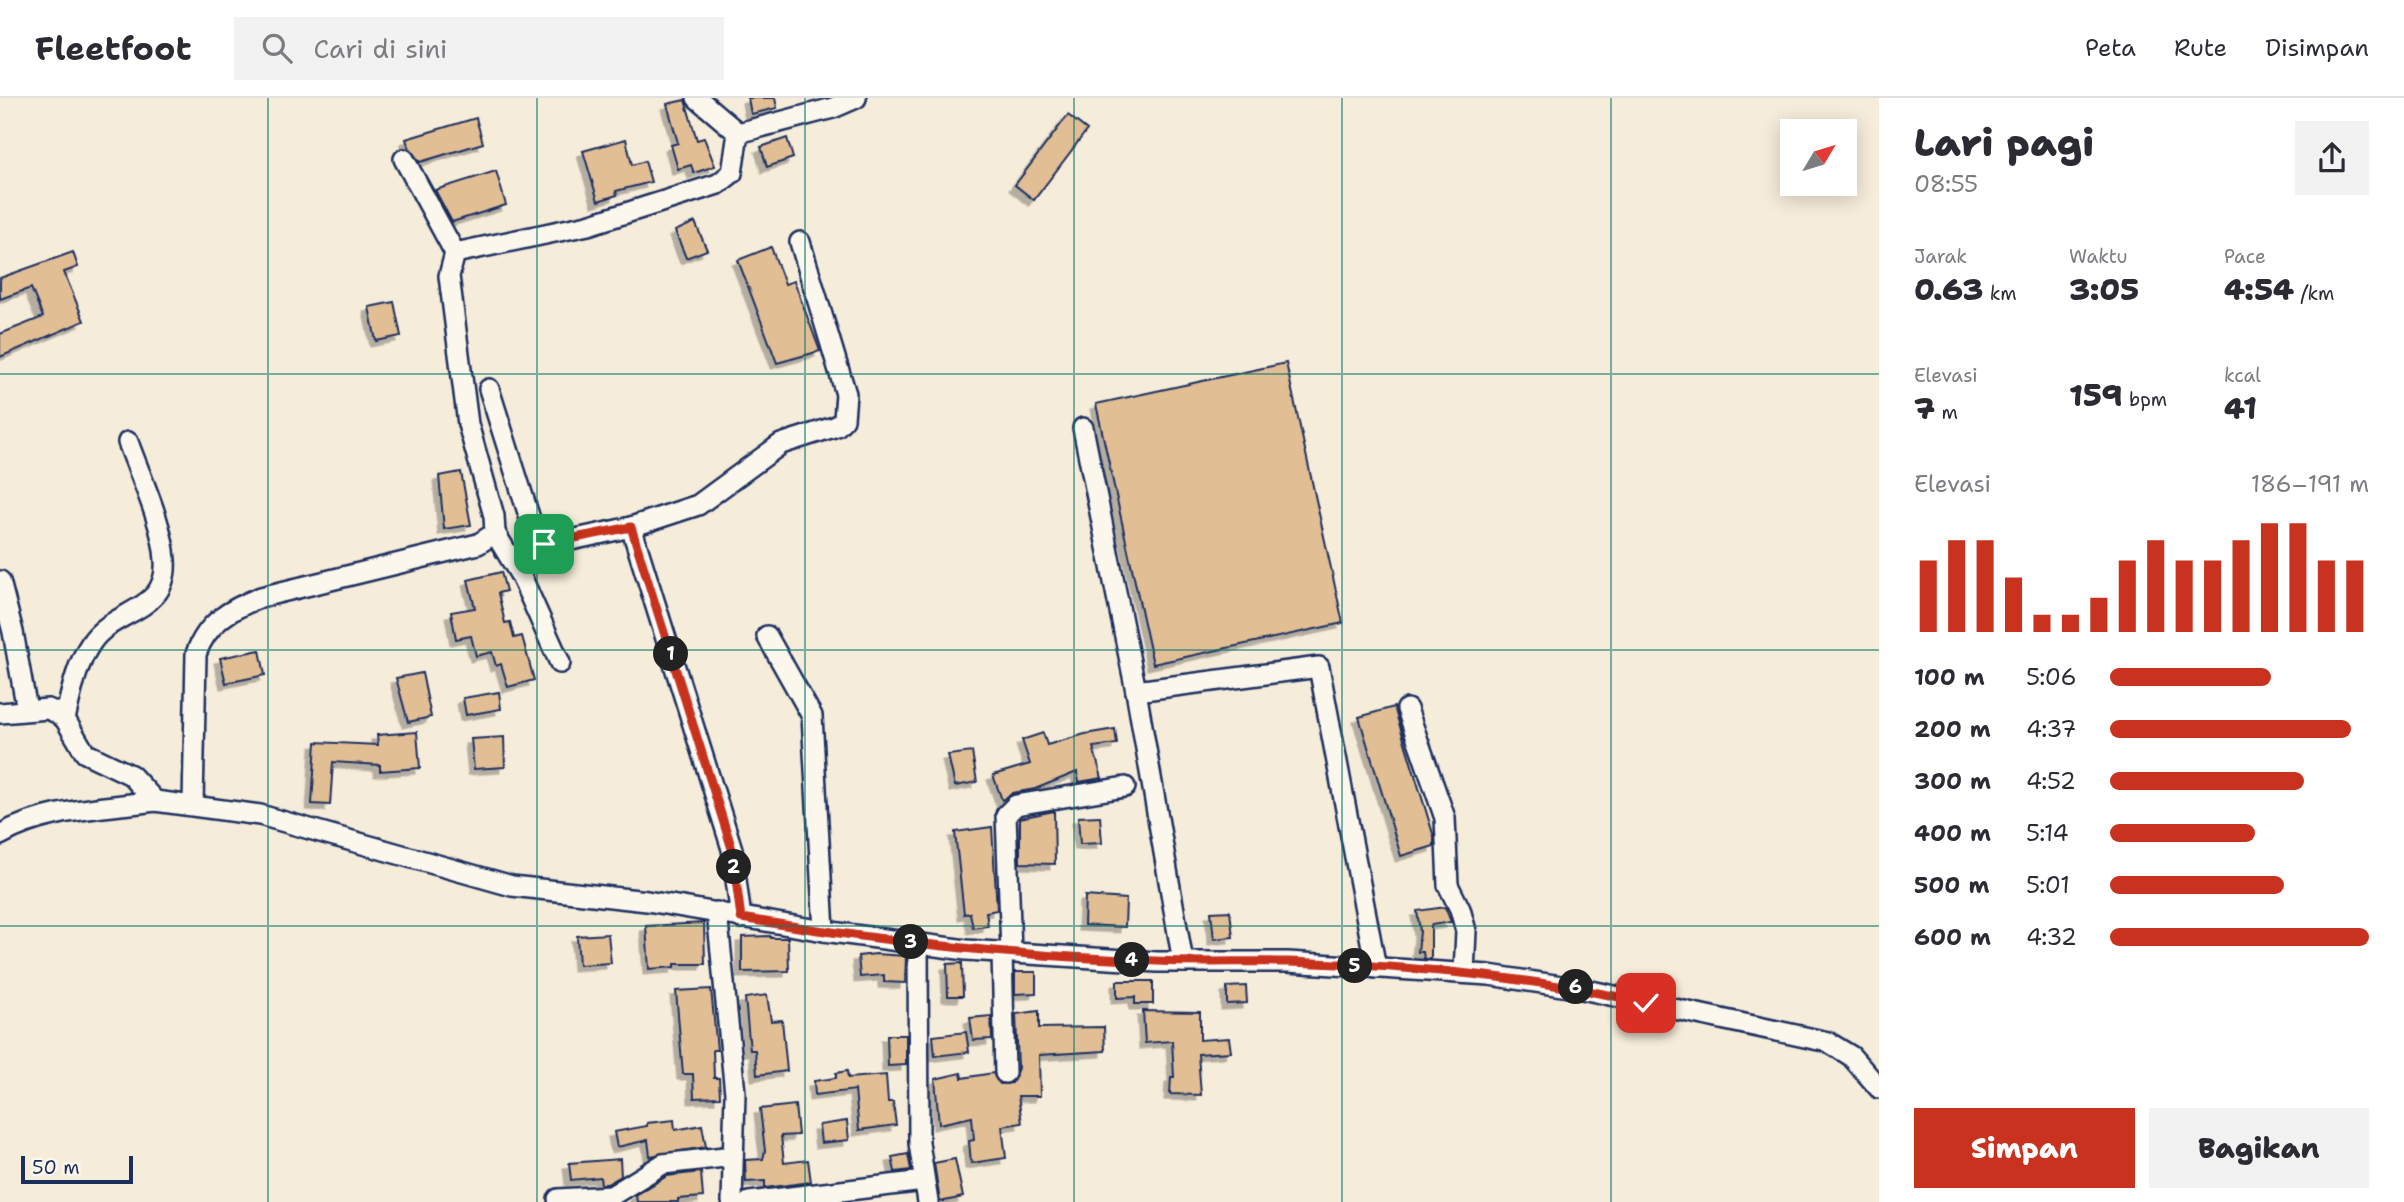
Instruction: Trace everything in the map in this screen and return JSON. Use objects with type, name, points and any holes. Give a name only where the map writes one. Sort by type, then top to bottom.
[{"type":"street","points":[[696,98],[738,133]]},
{"type":"street","points":[[738,133],[832,108],[856,98]]},
{"type":"street","points":[[455,253],[587,225],[725,181],[732,173],[738,133]]},
{"type":"street","points":[[404,159],[455,253],[449,276],[468,424],[494,516],[495,533],[521,576],[560,663]]},
{"type":"street","points":[[489,390],[537,541],[548,545],[631,527],[698,505],[781,444],[838,426],[845,419],[846,394],[800,242]]},
{"type":"street","points":[[1083,428],[1136,691],[1183,962]]},
{"type":"street","points":[[65,719],[76,677],[91,642],[107,625],[156,596],[163,582],[165,560],[128,442]]},
{"type":"street","points":[[631,527],[732,849],[741,918]]},
{"type":"street","points":[[193,805],[196,654],[201,638],[214,622],[228,612],[261,597],[478,544],[495,533]]},
{"type":"street","points":[[0,581],[13,632],[27,710]]},
{"type":"street","points":[[767,636],[812,716],[824,931]]},
{"type":"street","points":[[1136,691],[1319,667],[1376,968]]},
{"type":"street","points":[[0,713],[48,709],[65,719],[85,753],[126,772],[155,801]]},
{"type":"street","points":[[1406,709],[1445,818],[1448,886],[1460,909],[1466,931],[1464,973]]},
{"type":"street","points":[[1005,1073],[1006,815],[1016,805],[1125,786]]},
{"type":"street","points":[[0,835],[13,827],[60,815],[155,801],[260,815],[503,885],[717,912],[824,931],[1007,952],[1183,962],[1288,962],[1464,973],[1582,989],[1811,1037],[1828,1042],[1851,1056],[1879,1088]]},
{"type":"street","points":[[717,912],[735,1093],[732,1202]]},
{"type":"street","points":[[918,943],[919,1143],[928,1202]]},
{"type":"street","points":[[558,1199],[611,1196],[663,1164],[733,1156]]},
{"type":"street","points":[[750,1202],[924,1181]]},
{"type":"building","points":[[748,98],[775,98],[777,108],[751,114]]},
{"type":"building","points":[[685,100],[697,140],[704,138],[715,166],[694,173],[691,165],[678,169],[671,145],[678,143],[667,104]]},
{"type":"building","points":[[1068,115],[1087,130],[1034,200],[1015,185]]},
{"type":"building","points":[[476,118],[483,143],[420,162],[409,148],[406,139]]},
{"type":"building","points":[[787,138],[793,158],[767,167],[761,147]]},
{"type":"building","points":[[626,139],[632,165],[645,161],[651,182],[616,191],[617,195],[598,201],[583,151]]},
{"type":"building","points":[[496,171],[506,205],[452,222],[435,190]]},
{"type":"building","points":[[695,222],[707,250],[686,258],[675,231]]},
{"type":"building","points":[[771,247],[785,284],[794,281],[820,351],[777,363],[738,260]]},
{"type":"building","points":[[73,252],[78,267],[64,272],[84,321],[0,357],[0,334],[43,317],[31,288],[0,299],[0,278]]},
{"type":"building","points":[[394,302],[401,336],[376,341],[369,307]]},
{"type":"building","points":[[1286,363],[1343,623],[1153,664],[1096,404]]},
{"type":"building","points":[[461,472],[471,525],[444,529],[439,476]]},
{"type":"building","points":[[501,572],[506,591],[498,593],[505,623],[510,622],[514,638],[522,636],[534,680],[508,687],[501,664],[496,666],[492,652],[476,656],[471,636],[456,639],[451,612],[475,608],[468,580]]},
{"type":"building","points":[[260,650],[265,675],[226,683],[220,658]]},
{"type":"building","points":[[422,673],[431,717],[408,722],[396,678]]},
{"type":"building","points":[[499,692],[501,709],[466,715],[463,698]]},
{"type":"building","points":[[1394,707],[1434,837],[1434,846],[1401,856],[1359,717]]},
{"type":"building","points":[[1115,729],[1117,744],[1093,747],[1102,778],[1079,782],[1077,772],[1035,789],[1013,793],[1002,800],[993,775],[1030,764],[1022,740],[1043,733],[1047,745]]},
{"type":"building","points":[[417,732],[420,768],[380,771],[380,765],[333,762],[330,805],[312,804],[316,742],[378,745],[377,735]]},
{"type":"building","points":[[504,737],[505,767],[474,769],[471,739]]},
{"type":"building","points":[[972,752],[977,782],[955,786],[948,755]]},
{"type":"building","points":[[1054,811],[1055,864],[1020,863],[1020,818]]},
{"type":"building","points":[[1100,816],[1102,843],[1080,844],[1078,817]]},
{"type":"building","points":[[992,827],[997,910],[986,912],[988,926],[973,928],[970,913],[964,914],[955,832]]},
{"type":"building","points":[[1085,896],[1126,899],[1125,927],[1084,925]]},
{"type":"building","points":[[1445,907],[1451,922],[1431,925],[1431,959],[1424,959],[1423,952],[1418,952],[1420,931],[1417,911]]},
{"type":"building","points":[[1230,911],[1233,937],[1214,939],[1211,912]]},
{"type":"building","points":[[704,923],[705,964],[675,964],[675,967],[649,969],[646,926]]},
{"type":"building","points":[[608,934],[611,963],[579,965],[577,936]]},
{"type":"building","points":[[742,937],[788,938],[789,971],[742,972]]},
{"type":"building","points":[[858,956],[906,956],[905,983],[884,982],[884,975],[860,977]]},
{"type":"building","points":[[962,963],[963,996],[948,996],[947,964]]},
{"type":"building","points":[[1015,972],[1036,972],[1036,993],[1015,994]]},
{"type":"building","points":[[1117,981],[1153,981],[1153,1004],[1135,1004],[1135,997],[1117,998]]},
{"type":"building","points":[[1246,986],[1247,1003],[1227,1004],[1227,987]]},
{"type":"building","points":[[711,989],[717,1050],[713,1050],[714,1078],[719,1078],[720,1097],[694,1098],[693,1074],[683,1074],[676,991]]},
{"type":"building","points":[[767,995],[771,1021],[782,1020],[787,1071],[757,1075],[755,1050],[750,1050],[745,998]]},
{"type":"building","points":[[1039,1011],[1039,1028],[1104,1027],[1105,1051],[1039,1055],[1040,1096],[1018,1096],[1022,1123],[1002,1126],[1006,1158],[971,1163],[969,1141],[974,1140],[972,1117],[939,1124],[935,1079],[961,1073],[962,1078],[993,1073],[1000,1084],[1012,1083],[1018,1068],[1016,1014]]},
{"type":"building","points":[[1143,1011],[1200,1012],[1200,1040],[1229,1038],[1231,1052],[1198,1054],[1201,1095],[1170,1094],[1171,1077],[1174,1077],[1172,1041],[1145,1043]]},
{"type":"building","points":[[991,1016],[992,1039],[973,1040],[970,1018]]},
{"type":"building","points":[[966,1032],[969,1052],[935,1056],[933,1036]]},
{"type":"building","points":[[887,1035],[906,1035],[906,1065],[888,1066]]},
{"type":"building","points":[[847,1071],[848,1078],[886,1075],[888,1102],[893,1102],[896,1125],[859,1130],[855,1090],[815,1095],[814,1081],[836,1078],[836,1073]]},
{"type":"building","points":[[795,1105],[798,1135],[781,1136],[784,1163],[808,1160],[811,1182],[765,1188],[765,1181],[746,1182],[745,1160],[763,1159],[765,1151],[760,1109]]},
{"type":"building","points":[[674,1120],[675,1130],[702,1125],[706,1147],[650,1156],[648,1140],[617,1147],[614,1132],[647,1126],[647,1123]]},
{"type":"building","points":[[847,1121],[849,1140],[821,1143],[819,1125]]},
{"type":"building","points":[[908,1154],[911,1170],[895,1172],[892,1157]]},
{"type":"building","points":[[620,1159],[621,1176],[607,1184],[601,1184],[600,1177],[571,1180],[569,1163]]},
{"type":"building","points":[[955,1159],[963,1197],[940,1202],[934,1163]]},
{"type":"building","points":[[701,1172],[703,1197],[678,1199],[678,1202],[637,1202],[636,1195],[667,1176]]},
{"type":"route","points":[[544,544],[631,527],[732,849],[741,918],[966,950],[1157,961],[1288,962],[1489,975],[1541,981],[1646,1003]]}]
